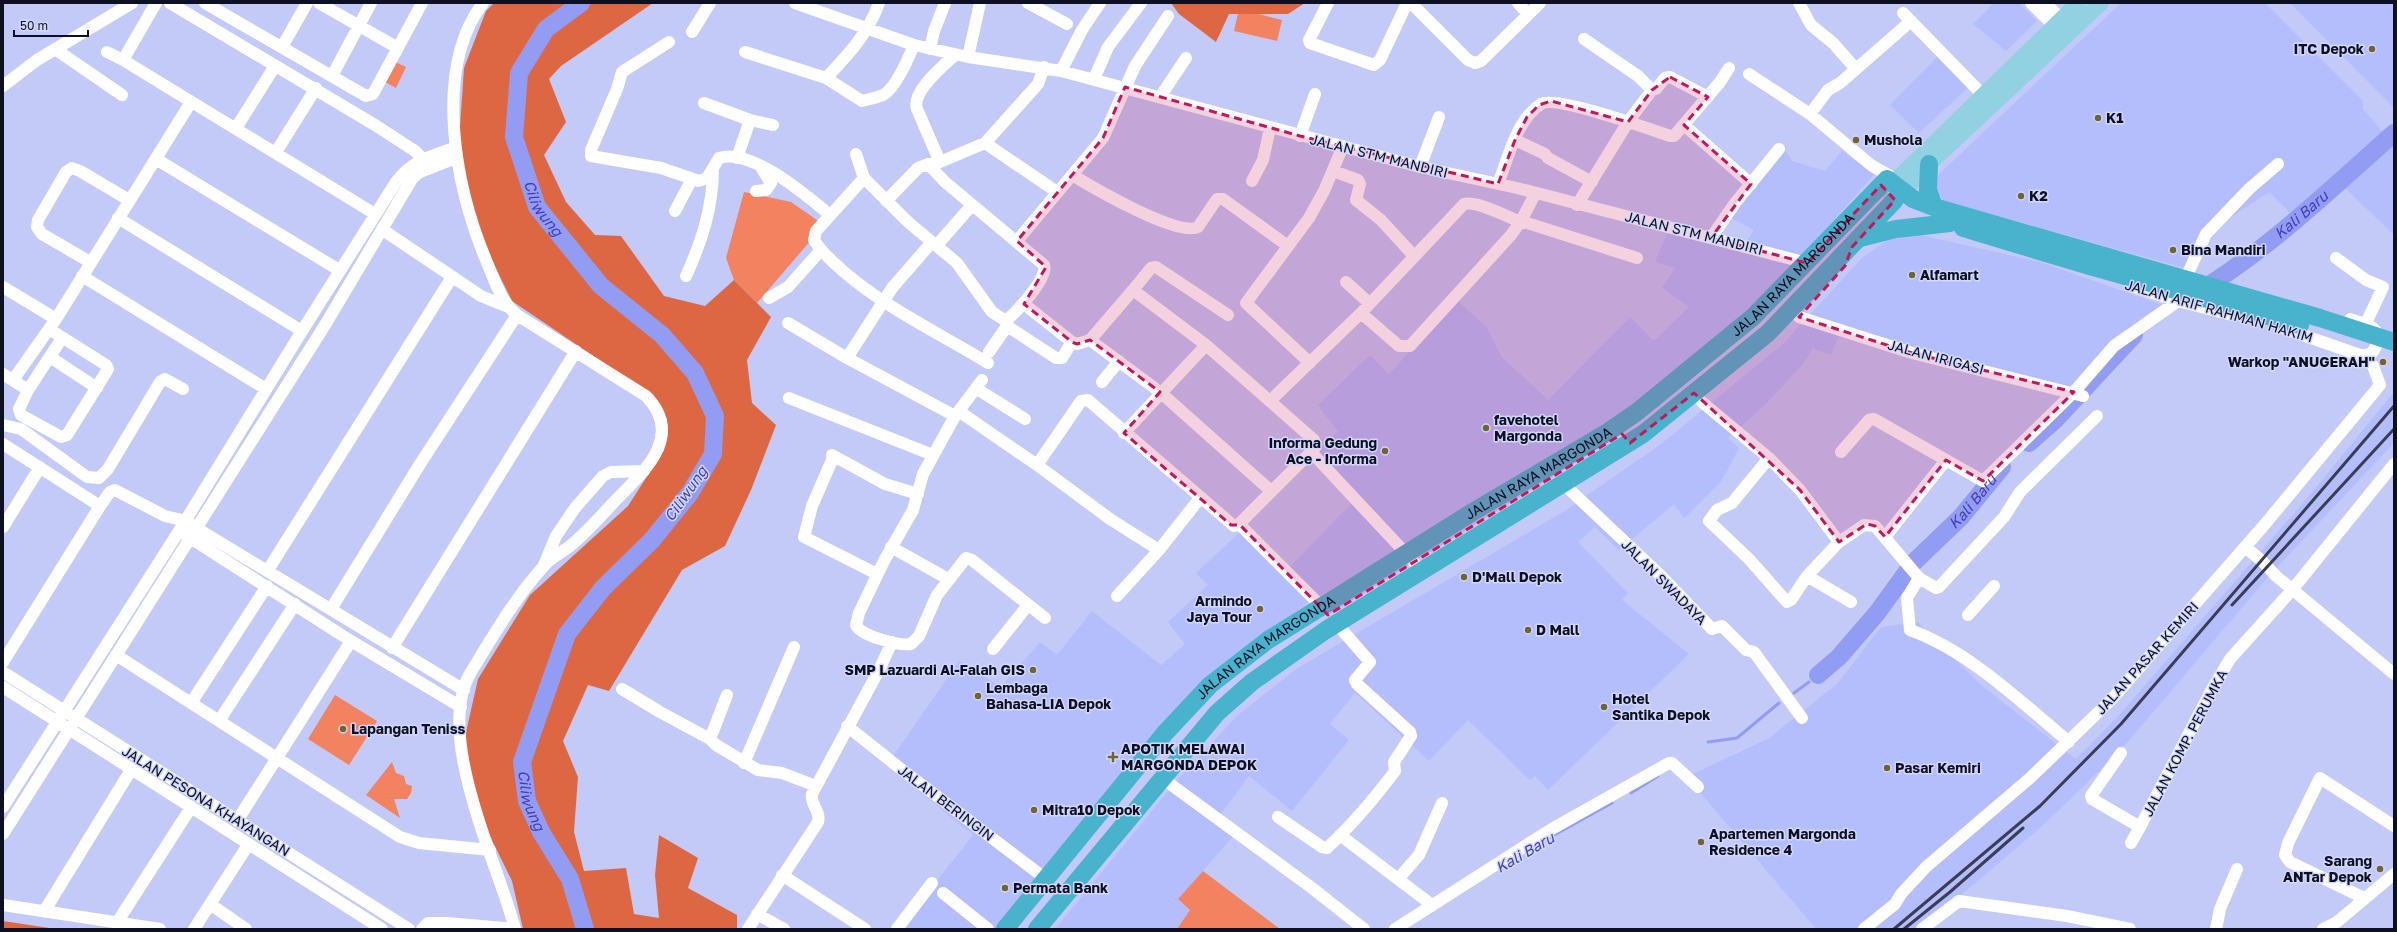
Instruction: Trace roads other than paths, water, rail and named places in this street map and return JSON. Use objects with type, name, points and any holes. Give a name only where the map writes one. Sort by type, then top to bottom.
[{"type":"highway","points":[[1929,164],[1928,190],[1934,206]]},
{"type":"highway","name":"JALAN ARIF RAHMAN HAKIM","points":[[1891,186],[1913,198],[1934,206],[2065,251],[2394,355]]},
{"type":"highway","name":"JALAN ARIF RAHMAN HAKIM","points":[[1891,186],[1915,212],[1950,223],[2065,251]]},
{"type":"highway","name":"JALAN RAYA MARGONDA","points":[[1330,624],[1626,438],[1746,358],[1799,316],[1845,266],[1856,242],[1891,186]]},
{"type":"highway","name":"JALAN RAYA MARGONDA","points":[[1005,929],[1169,737],[1250,665],[1330,624],[1571,491],[1626,438],[1756,320],[1891,186]]},
{"type":"highway","points":[[1856,242],[1896,229],[1950,223]]},
{"type":"highway","name":"JALAN RAYA MARGONDA","points":[[1047,929],[1217,713],[1280,661],[1330,624],[1410,557],[1626,438],[1702,402],[1856,242]]},
{"type":"highway","name":"JALAN ARIF RAHMAN HAKIM","points":[[2087,258],[2320,318],[2394,342]]},
{"type":"highway","name":"JALAN RAYA MARGONDA","points":[[1017,929],[1169,737]]},
{"type":"highway","name":"JALAN RAYA MARGONDA","points":[[1037,929],[1165,780]]},
{"type":"main road","name":"JALAN RAYA MARGONDA","points":[[1891,186],[1978,90],[2056,14],[2078,3]]},
{"type":"main road","name":"JALAN RAYA MARGONDA","points":[[1891,186],[1929,164],[2101,3]]},
{"type":"main road","name":"JALAN RAYA MARGONDA","points":[[1891,186],[2056,14]]},
{"type":"street","points":[[122,60],[156,3]]},
{"type":"street","points":[[170,3],[275,66],[316,88],[427,163]]},
{"type":"street","points":[[205,3],[332,76],[359,94],[366,96],[373,94],[422,3]]},
{"type":"street","points":[[282,47],[307,3]]},
{"type":"street","points":[[319,3],[398,48]]},
{"type":"street","points":[[332,76],[371,3]]},
{"type":"street","points":[[483,3],[468,28],[458,67],[455,153],[474,230],[495,283],[508,307]]},
{"type":"street","points":[[692,32],[710,3]]},
{"type":"street","name":"JALAN STM MANDIRI","points":[[795,3],[914,45],[968,57],[1044,67],[1094,79],[1300,136],[1711,238],[1810,266]]},
{"type":"street","points":[[826,78],[856,46],[868,28],[879,3]]},
{"type":"street","points":[[930,49],[934,31],[945,3]]},
{"type":"street","points":[[968,57],[980,3]]},
{"type":"street","points":[[1028,3],[1067,24]]},
{"type":"street","points":[[1061,71],[1082,30],[1100,3]]},
{"type":"street","points":[[1094,79],[1108,47],[1141,3]]},
{"type":"street","points":[[1328,3],[1309,40],[1310,43],[1374,65],[1380,60],[1407,3]]},
{"type":"street","points":[[1411,3],[1468,60],[1475,63],[1481,61],[1540,3]]},
{"type":"street","points":[[1518,3],[1528,14]]},
{"type":"street","points":[[1799,3],[1811,25],[1833,43],[1856,69]]},
{"type":"street","points":[[2031,3],[2056,14]]},
{"type":"street","points":[[3,86],[37,60],[129,4]]},
{"type":"street","points":[[1017,241],[1103,138],[1135,66],[1168,16]]},
{"type":"street","points":[[1810,114],[1828,90],[1856,69],[1907,17],[1978,90]]},
{"type":"street","points":[[1584,39],[1638,76],[1652,90]]},
{"type":"street","points":[[669,42],[622,72],[617,89],[590,154],[593,157],[606,160],[661,168],[699,181],[707,178],[719,158],[737,158],[760,166],[792,185],[830,215]]},
{"type":"street","points":[[745,52],[826,78],[862,101],[874,98],[887,92],[908,61],[914,45]]},
{"type":"street","points":[[55,49],[122,95]]},
{"type":"street","points":[[107,52],[276,152],[375,214]]},
{"type":"street","points":[[856,154],[864,178],[886,201],[960,266],[992,312],[1006,321],[1024,304],[1045,268],[1039,260],[1017,241],[972,205],[934,163],[917,109],[915,99],[953,54]]},
{"type":"street","points":[[1160,97],[1186,58]]},
{"type":"street","points":[[236,128],[275,66]]},
{"type":"street","points":[[886,201],[918,168],[985,143],[1038,84],[1044,67]]},
{"type":"street","points":[[1498,184],[1515,140],[1527,117],[1545,102],[1558,103],[1674,136],[1708,97],[1729,68]]},
{"type":"street","points":[[1749,74],[1810,114],[1871,165],[1891,186]]},
{"type":"street","points":[[1577,204],[1628,122],[1652,90],[1656,89],[1665,78],[1670,77],[1708,97]]},
{"type":"street","points":[[276,152],[316,88]]},
{"type":"street","points":[[1300,136],[1314,94]]},
{"type":"street","points":[[28,390],[8,377],[56,319],[90,262],[191,102]]},
{"type":"street","points":[[704,103],[750,120],[773,125]]},
{"type":"street","points":[[1420,167],[1439,117]]},
{"type":"street","points":[[737,158],[750,120]]},
{"type":"street","points":[[1684,125],[1751,184]]},
{"type":"street","points":[[1252,181],[1263,160],[1270,128]]},
{"type":"street","points":[[1515,140],[1545,154],[1548,158],[1592,182]]},
{"type":"street","points":[[985,143],[1057,192]]},
{"type":"street","points":[[1310,363],[1246,303],[1309,218],[1333,171],[1343,146]]},
{"type":"street","points":[[1711,238],[1778,149]]},
{"type":"street","points":[[3,834],[116,655],[266,389],[339,270],[401,174],[410,166],[427,163],[455,153]]},
{"type":"street","points":[[156,159],[339,270]]},
{"type":"street","points":[[3,807],[57,722],[188,529],[383,230],[412,179],[427,163]]},
{"type":"street","points":[[2188,273],[2206,234],[2249,189],[2278,164]]},
{"type":"street","points":[[756,191],[766,190],[771,183],[760,166]]},
{"type":"street","points":[[686,276],[695,256],[710,212],[713,194],[713,167]]},
{"type":"street","points":[[90,262],[42,234],[37,227],[38,220],[66,172],[72,168],[80,171],[129,200]]},
{"type":"street","points":[[1333,171],[1358,180],[1360,184],[1356,200],[1381,220],[1414,256]]},
{"type":"street","points":[[1072,175],[1130,207],[1186,230],[1198,227],[1217,199],[1223,199],[1288,246]]},
{"type":"street","points":[[864,178],[816,231],[814,240],[821,250],[853,280],[883,302],[989,357],[1007,326],[1060,358],[1072,342]]},
{"type":"street","points":[[675,211],[692,179]]},
{"type":"street","points":[[1361,313],[1399,346],[1410,346],[1511,235],[1521,222],[1535,194]]},
{"type":"street","points":[[1271,400],[1361,313],[1466,203],[1492,210],[1521,222],[1637,258]]},
{"type":"street","points":[[847,358],[892,288],[972,205]]},
{"type":"street","points":[[118,218],[302,330]]},
{"type":"street","points":[[383,230],[481,296],[508,307],[517,315],[646,396],[656,409],[662,425],[660,442],[656,455],[644,470],[571,545],[544,565],[526,587],[470,674],[464,690],[461,739],[467,783],[507,898],[515,929],[432,923],[422,929]]},
{"type":"street","points":[[769,298],[793,283],[821,250]]},
{"type":"street","name":"JALAN ARIF RAHMAN HAKIM","points":[[2065,251],[2114,253],[2366,323]]},
{"type":"street","name":"JALAN ARIF RAHMAN HAKIM","points":[[2065,251],[2106,278],[2178,301],[2300,334],[2363,356]]},
{"type":"street","points":[[2336,258],[2366,280],[2383,287],[2366,323],[2375,328],[2378,338],[2372,354],[2363,356]]},
{"type":"street","points":[[1024,304],[1072,342],[1077,344],[1090,340],[1151,268],[1157,268],[1228,315]]},
{"type":"street","points":[[82,276],[266,389]]},
{"type":"street","points":[[268,570],[452,277]]},
{"type":"street","points":[[1346,282],[1369,303]]},
{"type":"street","points":[[3,287],[56,319]]},
{"type":"street","points":[[1037,465],[1081,400],[1091,401],[1124,433],[1231,525],[1239,524],[1271,491],[1312,453],[1315,448],[1314,440],[1271,400],[1206,345],[1133,290]]},
{"type":"street","points":[[1841,452],[1869,420],[1874,419],[1984,481],[2079,394],[2114,346],[2178,301]]},
{"type":"street","points":[[331,610],[440,432],[517,315]]},
{"type":"street","name":"JALAN IRIGASI","points":[[1799,316],[1912,353],[2079,394]]},
{"type":"street","points":[[788,323],[847,358],[958,414],[1037,465],[1110,519],[1159,550]]},
{"type":"street","points":[[48,329],[108,367],[108,372],[67,435],[61,437],[20,413],[19,409],[28,390],[62,338]]},
{"type":"street","points":[[1090,340],[1160,392],[1271,491]]},
{"type":"street","points":[[1124,433],[1160,392],[1206,345]]},
{"type":"street","points":[[392,648],[576,352]]},
{"type":"street","name":"JALAN PASAR KEMIRI","points":[[1864,929],[1895,904],[1901,894],[1926,867],[2069,742],[2112,699],[2245,547],[2380,385],[2373,366],[2363,356]]},
{"type":"street","points":[[50,357],[97,388]]},
{"type":"street","points":[[1102,382],[1119,361]]},
{"type":"street","points":[[3,425],[21,429],[87,477],[99,478],[108,469],[160,382],[165,379],[183,389]]},
{"type":"street","points":[[1025,419],[980,384],[958,414],[933,454],[920,480],[918,494],[913,510],[891,546],[877,574],[859,613],[856,625],[864,634],[892,642],[908,644],[916,641],[934,602],[948,579],[962,561],[969,558],[1044,618]]},
{"type":"street","points":[[789,398],[933,454]]},
{"type":"street","points":[[1702,402],[1769,458],[1800,490],[1839,542]]},
{"type":"street","points":[[1769,458],[1732,503],[1716,510],[1709,521],[1749,559],[1787,602],[1791,600],[1807,576],[1839,542],[1867,524],[1875,526],[1908,563],[1918,577],[1936,588],[1939,587],[2004,516],[2020,492],[2097,416]]},
{"type":"street","points":[[3,444],[100,506]]},
{"type":"street","points":[[1312,453],[1410,557]]},
{"type":"street","points":[[877,574],[804,537],[812,506],[832,458],[885,484],[918,494]]},
{"type":"street","points":[[1885,537],[1946,460]]},
{"type":"street","name":"JALAN KOMP. PERUMKA","points":[[2121,753],[2091,796],[2092,799],[2140,827],[2210,691],[2230,659],[2292,590],[2394,464]]},
{"type":"street","points":[[3,527],[40,467]]},
{"type":"street","points":[[544,565],[556,536],[575,508],[603,476],[611,472],[644,470]]},
{"type":"street","points":[[3,662],[100,506],[110,492],[115,490],[268,570],[392,648],[464,690]]},
{"type":"street","name":"JALAN SWADAYA","points":[[1571,491],[1658,573],[1712,629],[1722,626],[1746,650],[1754,652],[1802,718]]},
{"type":"street","points":[[1117,596],[1159,550],[1200,498]]},
{"type":"street","points":[[1239,524],[1330,624],[1370,662],[1355,680],[1357,684],[1410,732],[1411,736],[1394,762],[1394,771],[1376,796],[1340,835],[1324,848],[1278,817]]},
{"type":"street","points":[[188,529],[267,586],[351,641],[462,708]]},
{"type":"street","points":[[891,546],[948,579]]},
{"type":"street","points":[[2245,547],[2292,590],[2394,674]]},
{"type":"street","points":[[1807,576],[1851,602]]},
{"type":"street","points":[[1918,577],[1907,598],[1910,630],[1931,638],[1993,679],[2069,742]]},
{"type":"street","points":[[191,703],[267,586]]},
{"type":"street","points":[[1968,615],[1994,586]]},
{"type":"street","points":[[220,721],[295,604]]},
{"type":"street","points":[[993,649],[1028,605]]},
{"type":"street","points":[[237,821],[351,641]]},
{"type":"street","points":[[748,929],[818,822],[818,812],[811,798],[848,726],[880,670],[892,642]]},
{"type":"street","points":[[744,763],[794,647]]},
{"type":"street","points":[[116,655],[400,837],[419,843],[490,850]]},
{"type":"street","name":"JALAN PESONA KHAYANGAN","points":[[3,672],[409,929]]},
{"type":"street","name":"JALAN PESONA KHAYANGAN","points":[[3,687],[177,800],[382,929]]},
{"type":"street","points":[[622,689],[660,712],[710,739],[744,763],[758,770],[782,773],[816,786]]},
{"type":"street","points":[[710,739],[727,695]]},
{"type":"street","name":"JALAN BERINGIN","points":[[848,726],[901,769],[1046,880]]},
{"type":"street","points":[[1395,929],[1550,830],[1657,769],[1676,767],[1698,787]]},
{"type":"street","points":[[45,910],[131,770]]},
{"type":"street","points":[[2364,898],[2290,862],[2285,855],[2288,843],[2320,778],[2394,826]]},
{"type":"street","points":[[1165,780],[1312,888],[1364,929]]},
{"type":"street","points":[[177,800],[185,788]]},
{"type":"street","points":[[1399,878],[1419,855],[1442,803]]},
{"type":"street","points":[[118,921],[190,808]]},
{"type":"street","points":[[2131,843],[2140,827]]},
{"type":"street","points":[[1340,835],[1399,878],[1432,905]]},
{"type":"street","points":[[194,929],[248,845]]},
{"type":"street","points":[[2216,929],[2220,909],[2237,869]]},
{"type":"street","points":[[2323,929],[2337,922],[2394,874]]},
{"type":"street","points":[[782,875],[866,929]]},
{"type":"street","points":[[897,929],[932,883]]},
{"type":"street","points":[[942,893],[988,929]]},
{"type":"street","points":[[1922,929],[1959,901],[2067,916],[2130,929]]},
{"type":"street","points":[[210,904],[246,929]]},
{"type":"street","points":[[3,905],[118,921],[160,929]]},
{"type":"street","points":[[758,914],[784,929]]},
{"type":"waterway","name":"Ciliwung","points":[[581,3],[546,29],[519,73],[514,137],[537,207],[601,286],[662,335],[695,373],[715,416],[713,454],[690,493],[652,540],[603,588],[567,634],[522,762],[527,801],[541,832],[570,879],[585,929]]},
{"type":"waterway","name":"Kali Baru","points":[[2198,292],[2225,275],[2275,237],[2394,133]]},
{"type":"waterway","name":"Kali Baru","points":[[2029,443],[2055,420],[2134,335]]},
{"type":"waterway","name":"Kali Baru","points":[[1818,675],[1839,657],[1877,613],[1914,562],[1961,517],[2002,467]]},
{"type":"waterway","name":"Kali Baru","points":[[1794,693],[1809,682]]},
{"type":"waterway","name":"Kali Baru","points":[[1708,742],[1737,738],[1779,703]]},
{"type":"waterway","name":"Kali Baru","points":[[1631,793],[1658,776]]},
{"type":"waterway","name":"Kali Baru","points":[[1547,839],[1612,803]]},
{"type":"railway","points":[[1894,929],[2040,806],[2121,724],[2394,406]]},
{"type":"railway","points":[[2232,605],[2394,429]]},
{"type":"railway","points":[[1904,929],[1950,892],[2023,828]]},
{"type":"place","name":"ITC Depok","points":[[2372,49]]},
{"type":"place","name":"K1","points":[[2098,118]]},
{"type":"place","name":"Mushola","points":[[1856,140]]},
{"type":"place","name":"K2","points":[[2021,196]]},
{"type":"place","name":"Bina Mandiri","points":[[2173,250]]},
{"type":"place","name":"Alfamart","points":[[1912,275]]},
{"type":"place","name":"Warkop \"ANUGERAH\"","points":[[2383,362]]},
{"type":"place","name":"favehotel Margonda","points":[[1486,428]]},
{"type":"place","name":"Informa Gedung Ace - Informa","points":[[1385,451]]},
{"type":"place","name":"D'Mall Depok","points":[[1464,577]]},
{"type":"place","name":"Armindo Jaya Tour","points":[[1260,609]]},
{"type":"place","name":"D Mall","points":[[1528,630]]},
{"type":"place","name":"SMP Lazuardi Al-Falah GIS","points":[[1033,670]]},
{"type":"place","name":"Lembaga Bahasa-LIA Depok","points":[[978,696]]},
{"type":"place","name":"Hotel Santika Depok","points":[[1604,707]]},
{"type":"place","name":"Lapangan Teniss","points":[[343,729]]},
{"type":"place","name":"APOTIK MELAWAI MARGONDA DEPOK","points":[[1113,757]]},
{"type":"place","name":"Pasar Kemiri","points":[[1887,768]]},
{"type":"place","name":"Mitra10 Depok","points":[[1034,810]]},
{"type":"place","name":"Apartemen Margonda Residence 4","points":[[1701,842]]},
{"type":"place","name":"Sarang ANTar Depok","points":[[2380,869]]},
{"type":"place","name":"Permata Bank","points":[[1005,888]]}]
